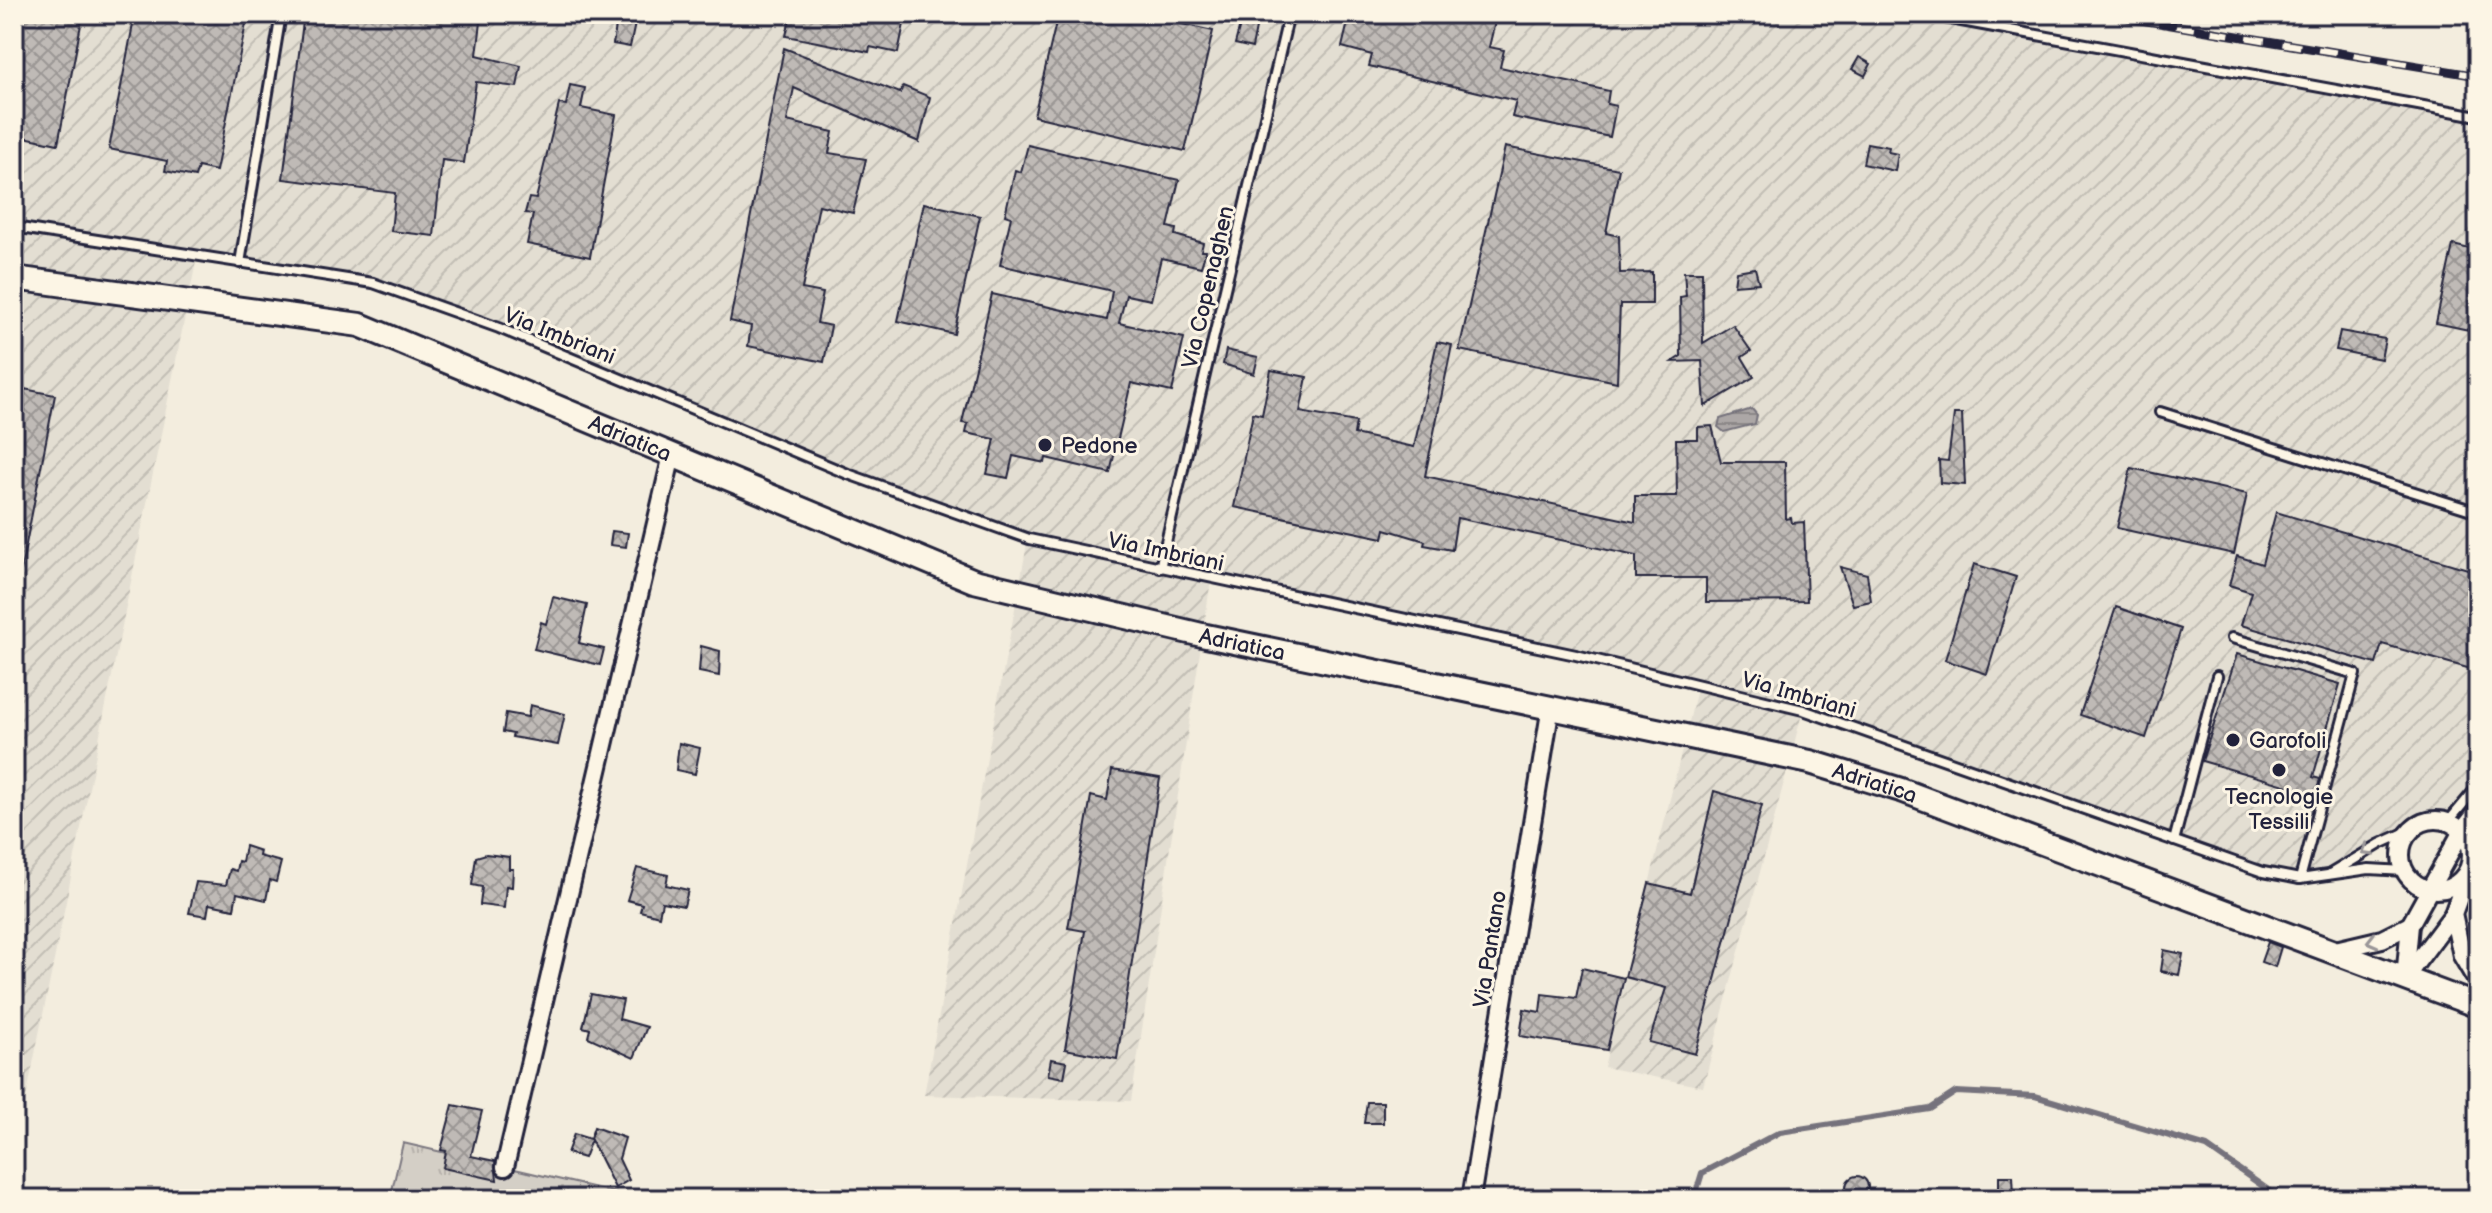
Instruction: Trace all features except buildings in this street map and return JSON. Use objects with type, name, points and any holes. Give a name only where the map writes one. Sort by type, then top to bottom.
[{"type":"main road","name":"Adriatica","points":[[14,278],[360,325],[974,581],[1206,636],[1810,762],[1871,781],[2478,1006]]},
{"type":"street","points":[[505,1167],[672,455]]},
{"type":"street","name":"Via Pantano","points":[[1471,1199],[1551,706]]},
{"type":"street","points":[[2405,978],[2410,925],[2430,890],[2455,826],[2478,811]]},
{"type":"street","points":[[2430,821],[2455,826],[2471,849],[2468,870],[2452,887],[2430,890],[2417,885],[2405,871],[2403,844],[2413,829],[2430,821]]},
{"type":"street","points":[[2405,978],[2453,914],[2478,851]]},
{"type":"street","points":[[2453,914],[2462,956],[2478,983]]},
{"type":"street","points":[[2331,951],[2382,939],[2410,925]]},
{"type":"lane","points":[[240,263],[281,14]]},
{"type":"lane","name":"Via Copenaghen","points":[[1160,568],[1289,14]]},
{"type":"lane","points":[[1923,14],[2478,116]]},
{"type":"lane","name":"Via Imbriani","points":[[14,227],[373,283],[499,328],[848,474],[1029,539],[1576,655],[1803,710],[2263,872],[2300,879],[2369,869],[2405,871]]},
{"type":"lane","points":[[2160,412],[2478,512]]},
{"type":"lane","points":[[2232,638],[2355,674],[2300,879]]},
{"type":"lane","points":[[2174,841],[2217,676]]},
{"type":"lane","points":[[2455,826],[2478,786]]},
{"type":"lane","points":[[2322,878],[2380,844],[2413,829]]},
{"type":"shaded area","points":[[14,14],[1923,14],[2478,116],[2478,786],[2448,822],[2413,829],[2322,878],[2263,872],[1803,710],[1703,1087],[1604,1067],[1698,685],[1211,580],[1131,1101],[924,1095],[1028,539],[848,474],[499,328],[373,283],[197,257],[14,1157]]},
{"type":"shaded area","points":[[1752,409],[1757,415],[1755,424],[1724,432],[1718,427],[1720,419]]},
{"type":"green space","points":[[403,1143],[639,1198],[639,1199],[390,1199]]},
{"type":"waterway","points":[[1694,1199],[1702,1173],[1780,1132],[1930,1109],[1956,1092],[2035,1096],[2207,1147],[2281,1199]]},
{"type":"railway","points":[[2105,14],[2478,76]]},
{"type":"place","name":"Pedone","points":[[1045,445]]},
{"type":"place","name":"Garofoli","points":[[2233,740]]},
{"type":"place","name":"Tecnologie Tessili","points":[[2279,770]]}]
